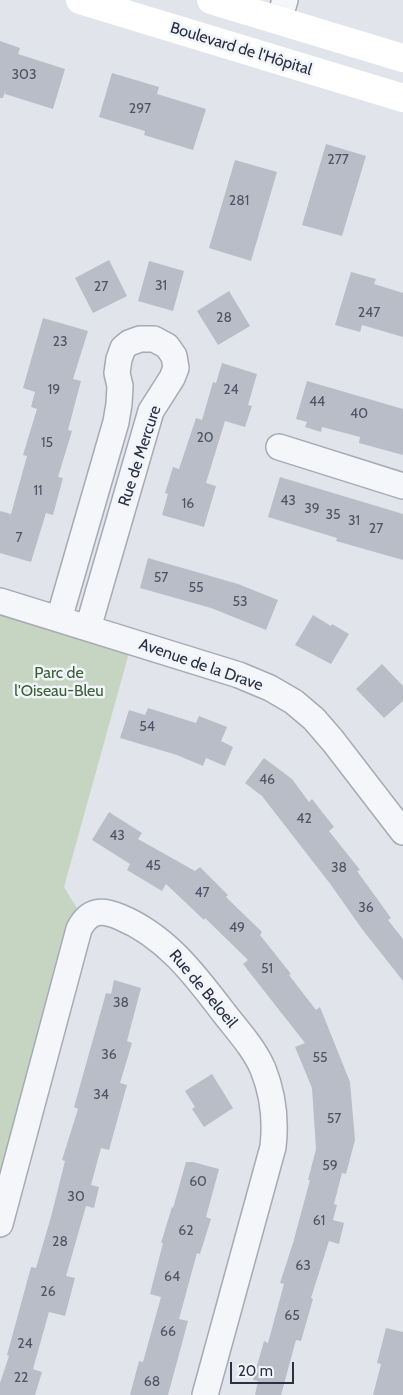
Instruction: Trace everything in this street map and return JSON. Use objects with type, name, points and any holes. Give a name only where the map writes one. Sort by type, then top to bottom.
[{"type":"main road","name":"Boulevard de l'Hôpital","points":[[80,0],[403,98]]},
{"type":"main road","points":[[211,0],[282,10],[403,58]]},
{"type":"street","name":"Rue de Mercure","points":[[59,619],[116,422],[120,386],[117,373],[119,359],[123,348],[129,342],[140,339],[154,339],[167,346],[174,356],[176,368],[172,378],[151,411],[88,628]]},
{"type":"street","points":[[279,447],[403,486]]},
{"type":"street","name":"Avenue de la Drave","points":[[0,601],[239,675],[270,688],[294,702],[314,719],[334,741],[403,832]]},
{"type":"street","name":"Rue de Beloeil","points":[[0,1224],[80,929],[84,920],[93,913],[104,912],[114,915],[146,929],[181,960],[252,1048],[269,1089],[275,1128],[273,1147],[205,1395]]},
{"type":"green space","name":"Parc de l'Oiseau-Bleu","points":[[0,601],[132,642],[64,887],[84,920],[0,1224]]},
{"type":"building","points":[[0,41],[20,48],[18,54],[65,69],[53,109],[5,94],[6,89],[3,98],[0,98]]},
{"type":"building","points":[[112,73],[159,87],[157,94],[206,109],[193,150],[144,135],[145,131],[99,117]]},
{"type":"building","points":[[326,144],[366,156],[342,236],[302,225]]},
{"type":"building","points":[[235,160],[277,172],[251,261],[209,248]]},
{"type":"building","points":[[109,260],[127,296],[93,313],[75,278]]},
{"type":"building","points":[[149,261],[184,271],[173,311],[138,301]]},
{"type":"building","points":[[351,272],[376,279],[374,284],[403,293],[403,337],[362,325],[360,332],[335,325]]},
{"type":"building","points":[[229,291],[250,326],[218,345],[197,311]]},
{"type":"building","points":[[43,318],[88,331],[73,379],[81,381],[68,430],[72,431],[58,477],[63,478],[53,515],[46,513],[31,562],[0,553],[0,511],[11,514],[27,456],[23,455],[37,409],[31,407],[35,392],[23,388]]},
{"type":"building","points":[[222,363],[257,374],[248,405],[252,406],[245,427],[225,421],[206,483],[216,486],[204,527],[162,515],[168,494],[165,493],[173,467],[179,469],[196,418],[202,420],[213,382],[216,383]]},
{"type":"building","points":[[307,381],[403,409],[403,455],[359,443],[360,437],[322,427],[321,432],[305,427],[307,422],[296,419]]},
{"type":"building","points":[[280,477],[403,514],[403,560],[336,541],[337,538],[268,517]]},
{"type":"building","points":[[148,558],[238,584],[278,600],[266,630],[211,608],[140,588]]},
{"type":"building","points":[[313,615],[349,634],[331,664],[295,645]]},
{"type":"building","points":[[382,664],[403,686],[403,701],[384,718],[356,689]]},
{"type":"building","points":[[148,708],[196,723],[199,716],[227,727],[221,741],[233,747],[225,766],[206,758],[203,766],[177,755],[120,738],[129,710],[145,715]]},
{"type":"building","points":[[264,758],[292,779],[309,802],[312,799],[334,827],[329,831],[360,870],[357,871],[391,918],[388,920],[403,939],[403,981],[262,796],[245,783]]},
{"type":"building","points":[[109,812],[142,833],[138,839],[195,871],[200,867],[228,895],[226,897],[262,932],[260,935],[291,974],[289,975],[316,1010],[320,1007],[350,1082],[355,1140],[346,1174],[342,1173],[334,1204],[337,1205],[333,1220],[344,1223],[339,1244],[329,1241],[311,1298],[313,1299],[301,1341],[296,1340],[281,1395],[255,1395],[258,1381],[253,1380],[264,1341],[268,1343],[284,1284],[280,1283],[310,1180],[308,1180],[316,1149],[312,1088],[295,1047],[305,1043],[243,964],[248,960],[205,918],[204,920],[166,884],[162,891],[127,870],[130,864],[92,840]]},
{"type":"building","points":[[114,980],[141,988],[127,1041],[132,1043],[120,1083],[127,1085],[109,1150],[101,1148],[91,1185],[99,1187],[94,1208],[86,1206],[66,1276],[75,1278],[65,1316],[49,1312],[33,1369],[42,1372],[35,1395],[0,1395],[0,1383],[9,1356],[7,1355],[31,1267],[36,1268],[51,1217],[65,1161],[62,1160],[78,1109],[74,1107],[106,993],[111,994]]},
{"type":"building","points":[[212,1074],[233,1108],[204,1127],[192,1109],[195,1107],[185,1091]]},
{"type":"building","points":[[186,1162],[219,1169],[206,1217],[211,1219],[200,1254],[197,1253],[179,1319],[188,1321],[168,1395],[130,1395],[139,1361],[143,1362],[161,1297],[150,1294],[163,1243],[161,1243]]},
{"type":"building","points":[[386,1328],[403,1332],[403,1395],[373,1395],[381,1364],[377,1363]]}]
